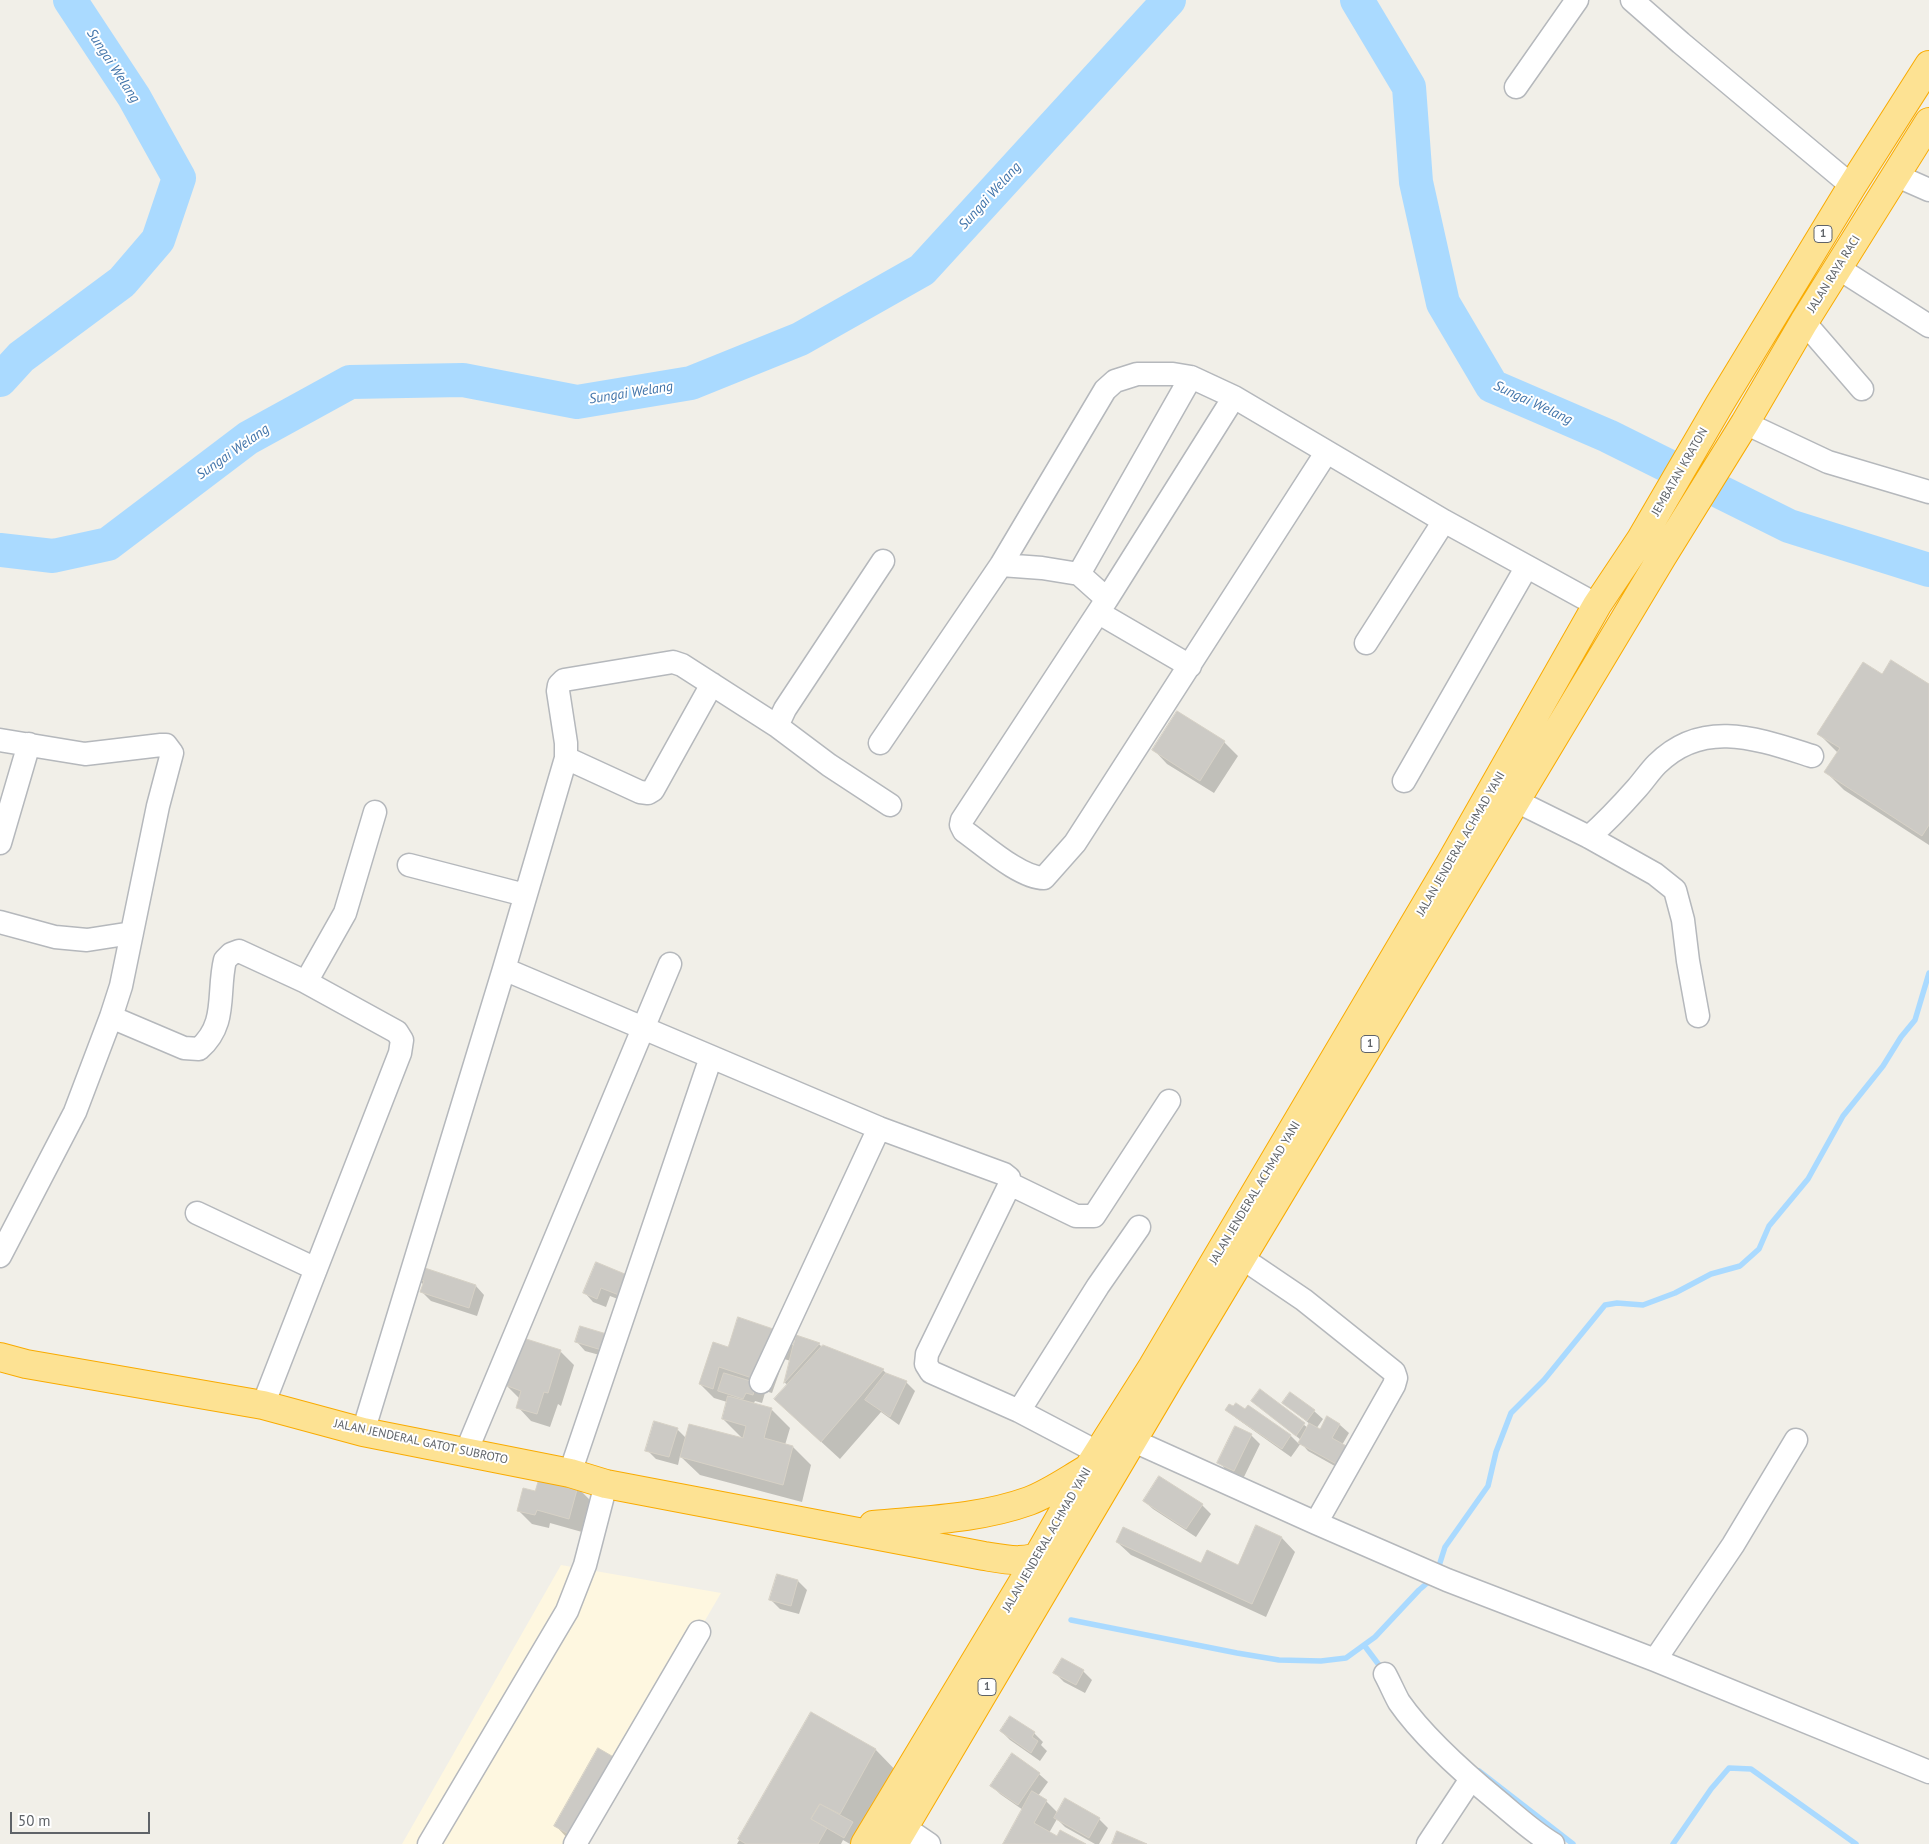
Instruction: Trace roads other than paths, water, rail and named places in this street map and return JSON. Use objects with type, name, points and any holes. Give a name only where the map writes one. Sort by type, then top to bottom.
[{"type":"highway","name":"1","points":[[1852,186],[1929,65]]},
{"type":"highway","name":"JALAN RAYA RACI","points":[[1743,425],[1804,322],[1929,122]]},
{"type":"highway","name":"JEMBATAN KRATON","points":[[1641,539],[1719,405],[1852,186]]},
{"type":"highway","name":"JALAN JENDERAL ACHMAD YANI","points":[[865,1844],[1094,1460],[1504,795],[1662,557],[1743,425]]},
{"type":"highway","name":"JALAN JENDERAL ACHMAD YANI","points":[[899,1835],[1242,1258],[1504,795],[1597,605],[1641,539]]},
{"type":"highway","name":"JALAN JENDERAL GATOT SUBROTO","points":[[0,1357],[26,1364],[263,1405],[363,1432],[570,1473],[606,1484],[984,1556],[1020,1561],[1036,1559]]},
{"type":"highway","name":"JALAN JENDERAL GATOT SUBROTO","points":[[842,1528],[974,1516],[1029,1501],[1061,1485],[1094,1460]]},
{"type":"highway","points":[[1036,1559],[1056,1550],[1080,1531]]},
{"type":"street","points":[[1516,87],[1576,0]]},
{"type":"street","points":[[1632,0],[1852,186]]},
{"type":"street","points":[[1895,175],[1929,190]]},
{"type":"street","points":[[1838,268],[1929,326]]},
{"type":"street","points":[[1804,322],[1862,389]]},
{"type":"street","points":[[880,743],[1001,565],[1105,390],[1115,381],[1137,374],[1173,374],[1191,377],[1234,397],[1526,568],[1597,605]]},
{"type":"street","points":[[1079,574],[1191,377]]},
{"type":"street","points":[[1234,397],[1103,606],[962,820],[961,825],[964,831],[1019,869],[1035,877],[1044,878],[1070,850],[1326,452]]},
{"type":"street","points":[[1743,425],[1828,462],[1929,492]]},
{"type":"street","points":[[1366,643],[1444,521]]},
{"type":"street","points":[[777,726],[786,709],[883,561]]},
{"type":"street","points":[[1001,565],[1042,568],[1079,574],[1095,590],[1103,606],[1190,666]]},
{"type":"street","points":[[1404,781],[1526,568]]},
{"type":"street","points":[[363,1432],[566,758],[566,742],[558,691],[562,681],[673,662],[682,665],[777,726],[829,765],[890,804]]},
{"type":"street","points":[[566,758],[640,792],[648,793],[654,790],[712,684]]},
{"type":"street","points":[[1589,837],[1608,820],[1657,763],[1683,744],[1704,736],[1755,738],[1812,756]]},
{"type":"street","points":[[0,740],[85,754],[161,745],[166,746],[172,753],[158,806],[121,986],[111,1017],[76,1112],[0,1256]]},
{"type":"street","points":[[0,843],[28,744]]},
{"type":"street","points":[[1504,795],[1589,837],[1655,874],[1675,890],[1684,920],[1688,961],[1698,1016]]},
{"type":"street","points":[[306,982],[345,913],[375,812]]},
{"type":"street","points":[[409,865],[525,895]]},
{"type":"street","points":[[0,922],[55,938],[87,940],[132,933]]},
{"type":"street","points":[[111,1017],[184,1048],[199,1049],[207,1043],[218,1022],[225,960],[230,954],[239,950],[306,982],[397,1032],[402,1040],[400,1054],[263,1405]]},
{"type":"street","points":[[466,1452],[670,964]]},
{"type":"street","points":[[504,969],[879,1128],[1004,1174],[1010,1178],[1010,1184],[927,1354],[926,1364],[931,1372],[1019,1411],[1094,1460]]},
{"type":"street","points":[[570,1473],[711,1057]]},
{"type":"street","points":[[1010,1184],[1076,1216],[1094,1216],[1170,1102]]},
{"type":"street","points":[[762,1382],[879,1128]]},
{"type":"street","points":[[197,1213],[316,1269]]},
{"type":"street","points":[[1019,1411],[1098,1286],[1139,1227]]},
{"type":"street","points":[[1242,1258],[1304,1300],[1394,1372],[1396,1378],[1394,1385],[1316,1524]]},
{"type":"street","points":[[1655,1660],[1733,1545],[1796,1440]]},
{"type":"street","points":[[1134,1441],[1316,1524],[1447,1580],[1655,1660],[1929,1772]]},
{"type":"street","points":[[430,1844],[567,1611],[585,1565],[606,1484]]},
{"type":"street","points":[[576,1844],[699,1632]]},
{"type":"street","points":[[1385,1674],[1398,1700],[1412,1718],[1471,1779],[1540,1841]]},
{"type":"street","points":[[1428,1844],[1471,1779]]},
{"type":"street","points":[[899,1835],[929,1844]]},
{"type":"waterway","name":"Sungai Welang","points":[[0,380],[21,357],[122,282],[158,240],[179,178],[134,97],[70,0]]},
{"type":"waterway","name":"Sungai Welang","points":[[0,550],[53,556],[108,544],[248,438],[350,382],[463,380],[577,402],[691,383],[800,339],[922,270],[1169,0]]},
{"type":"waterway","name":"Sungai Welang","points":[[1357,0],[1409,87],[1416,182],[1443,303],[1492,386],[1608,436],[1789,526],[1929,570]]},
{"type":"waterway","points":[[1438,1569],[1445,1547],[1488,1486],[1496,1452],[1511,1413],[1544,1380],[1605,1305],[1617,1303],[1643,1305],[1675,1293],[1711,1274],[1740,1266],[1759,1249],[1769,1226],[1808,1179],[1843,1116],[1883,1066],[1901,1037],[1915,1020],[1929,973]]},
{"type":"waterway","points":[[1071,1620],[1279,1660],[1321,1661],[1346,1658],[1375,1637],[1419,1590],[1432,1579]]},
{"type":"waterway","points":[[1364,1645],[1382,1669]]},
{"type":"waterway","points":[[1673,1844],[1711,1789],[1729,1768],[1751,1769],[1856,1844]]},
{"type":"waterway","points":[[1479,1771],[1573,1844]]}]
